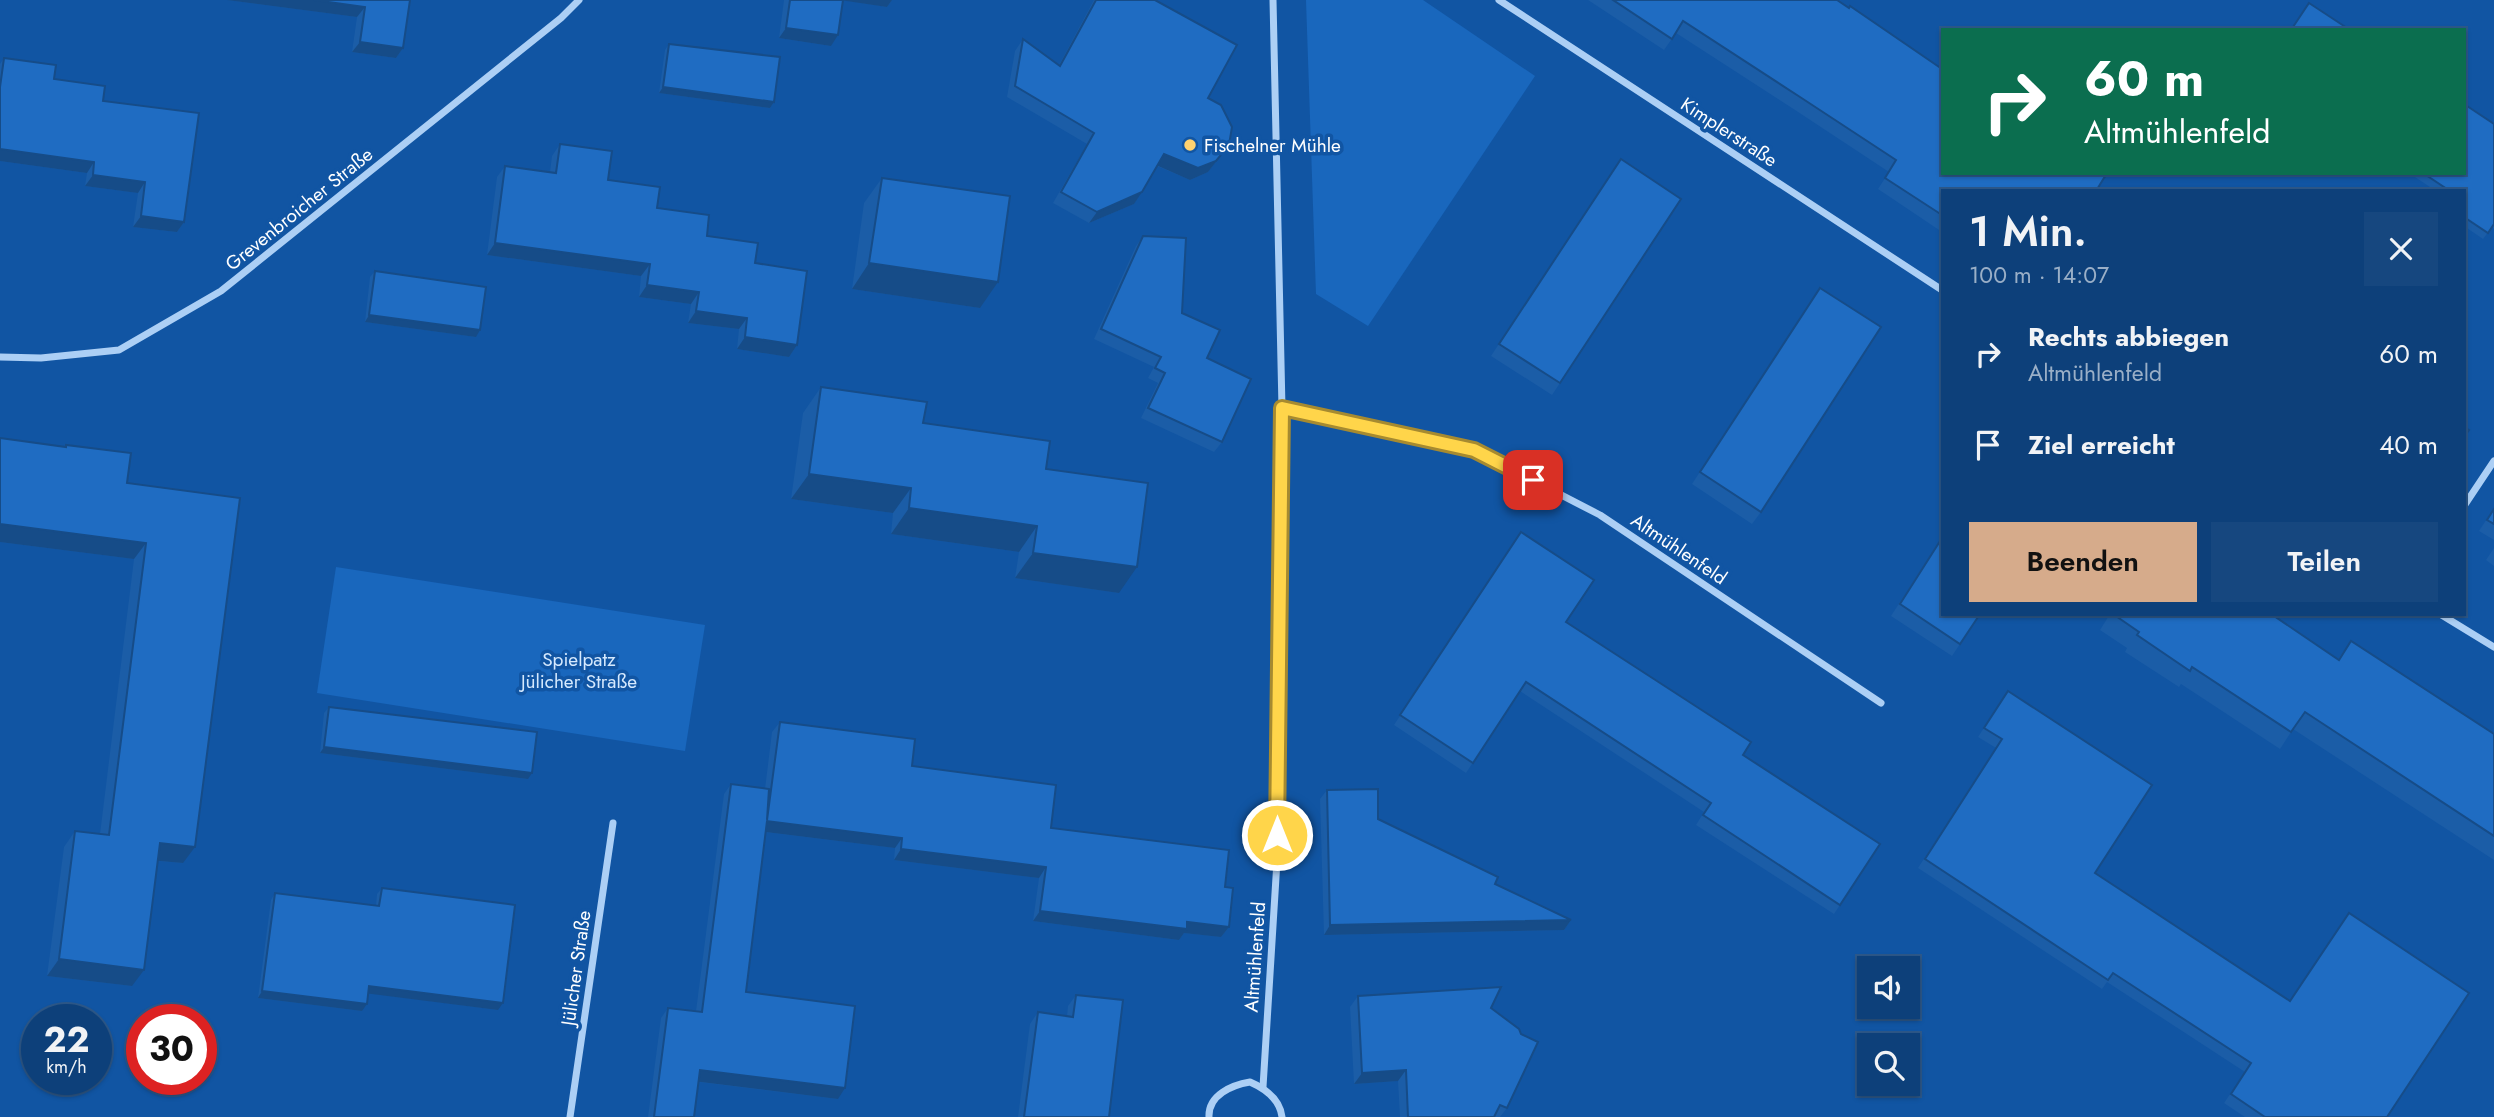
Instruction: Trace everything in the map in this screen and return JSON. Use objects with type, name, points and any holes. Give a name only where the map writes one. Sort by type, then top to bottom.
[{"type":"street","name":"Grevenbroicher Straße","points":[[0,356],[41,358],[119,350],[221,291],[561,18],[579,0]]},
{"type":"street","name":"Altmühlenfeld","points":[[1263,1087],[1277,861],[1282,408],[1273,0]]},
{"type":"street","name":"Kimplerstraße","points":[[1499,0],[1941,289]]},
{"type":"street","name":"Altmühlenfeld","points":[[1282,408],[1474,450],[1600,515],[1881,703]]},
{"type":"street","points":[[2466,503],[2494,461]]},
{"type":"street","points":[[2443,616],[2494,647]]},
{"type":"street","name":"Jülicher Straße","points":[[569,1117],[613,823]]},
{"type":"street","points":[[1209,1117],[1215,1099],[1226,1089],[1250,1082],[1263,1087],[1275,1099],[1282,1117]]},
{"type":"green space","points":[[1306,0],[1423,0],[1535,76],[1368,326],[1316,294]]},
{"type":"green space","name":"Spielpatz Jülicher Straße","points":[[336,567],[705,625],[685,751],[317,693]]},
{"type":"building","points":[[314,0],[410,0],[403,48],[360,42],[365,7]]},
{"type":"building","points":[[790,0],[843,0],[838,35],[786,28]]},
{"type":"building","points":[[1096,0],[1155,0],[1237,45],[1208,98],[1221,105],[1232,127],[1229,145],[1216,161],[1198,168],[1164,154],[1142,192],[1097,212],[1061,192],[1094,133],[1015,86],[1023,39],[1060,66]]},
{"type":"building","points":[[1613,0],[1837,0],[1849,8],[1850,6],[1941,68],[1941,175],[2106,175],[2097,189],[1941,189],[1941,214],[1885,178],[1896,160],[1800,97],[1683,21],[1672,39]]},
{"type":"building","points":[[2309,3],[2347,28],[2292,28]]},
{"type":"building","points":[[669,44],[780,57],[774,102],[663,87]]},
{"type":"building","points":[[4,58],[56,65],[54,79],[105,86],[103,101],[199,113],[184,222],[141,216],[145,182],[93,175],[94,162],[0,149],[0,87]]},
{"type":"building","points":[[2466,105],[2494,124],[2494,224],[2488,233],[2466,218],[2466,189],[2447,189],[2426,175],[2466,175]]},
{"type":"building","points":[[560,144],[612,151],[608,180],[660,187],[657,208],[709,215],[707,236],[758,243],[755,263],[807,271],[797,345],[745,337],[747,318],[696,311],[699,292],[647,285],[650,264],[495,243],[505,166],[556,173]]},
{"type":"building","points":[[1621,159],[1681,199],[1560,383],[1499,344]]},
{"type":"building","points":[[882,178],[1010,196],[998,282],[869,263]]},
{"type":"building","points":[[1143,236],[1186,238],[1182,313],[1220,330],[1207,358],[1251,379],[1222,442],[1148,408],[1165,373],[1155,368],[1161,357],[1101,329]]},
{"type":"building","points":[[375,271],[486,287],[480,330],[369,315]]},
{"type":"building","points":[[1820,288],[1881,327],[1761,512],[1700,472]]},
{"type":"building","points":[[821,387],[927,402],[923,423],[1050,441],[1046,469],[1148,483],[1137,567],[1033,553],[1037,526],[909,508],[911,488],[809,474]]},
{"type":"building","points":[[0,438],[131,453],[127,483],[240,498],[195,847],[160,843],[144,970],[59,959],[75,831],[109,835],[146,543],[0,524]]},
{"type":"building","points":[[2494,509],[2494,524],[2487,520]]},
{"type":"building","points":[[1521,532],[1594,580],[1566,622],[1751,742],[1743,755],[1880,844],[1840,905],[1703,815],[1711,803],[1526,682],[1473,763],[1400,715]]},
{"type":"building","points":[[1941,540],[1941,616],[1979,616],[1960,644],[1900,604]]},
{"type":"building","points":[[2116,616],[2274,616],[2339,660],[2351,641],[2494,734],[2494,836],[2305,712],[2291,732],[2192,667],[2190,671],[2137,635],[2139,632]]},
{"type":"building","points":[[2008,691],[2152,785],[2095,873],[2290,1001],[2349,913],[2469,993],[2387,1117],[2265,1117],[2231,1094],[2251,1063],[2113,973],[2108,980],[1925,859],[2002,739],[1984,728]]},
{"type":"building","points":[[329,707],[537,732],[532,773],[324,747]]},
{"type":"building","points":[[780,722],[915,739],[912,766],[1056,785],[1051,828],[1229,850],[1225,887],[1233,888],[1229,927],[1187,922],[1187,929],[1040,911],[1046,867],[901,849],[902,838],[767,821],[746,992],[855,1006],[845,1088],[700,1070],[694,1117],[654,1117],[668,1008],[702,1012],[731,784],[769,789],[767,820]]},
{"type":"building","points":[[1378,789],[1378,819],[1498,877],[1495,884],[1571,920],[1330,925],[1327,790]]},
{"type":"building","points":[[382,888],[515,905],[503,1003],[369,986],[367,1004],[262,991],[275,893],[379,906]]},
{"type":"building","points":[[1501,987],[1491,1008],[1519,1029],[1521,1034],[1538,1042],[1507,1108],[1500,1105],[1494,1117],[1408,1117],[1406,1070],[1362,1073],[1358,996]]},
{"type":"building","points":[[1076,995],[1123,1000],[1109,1117],[1024,1117],[1038,1012],[1073,1017]]},
{"type":"place","name":"Fischelner Mühle","points":[[1190,145]]},
{"type":"route","points":[[1277,835],[1282,408],[1474,450],[1533,480]]}]
